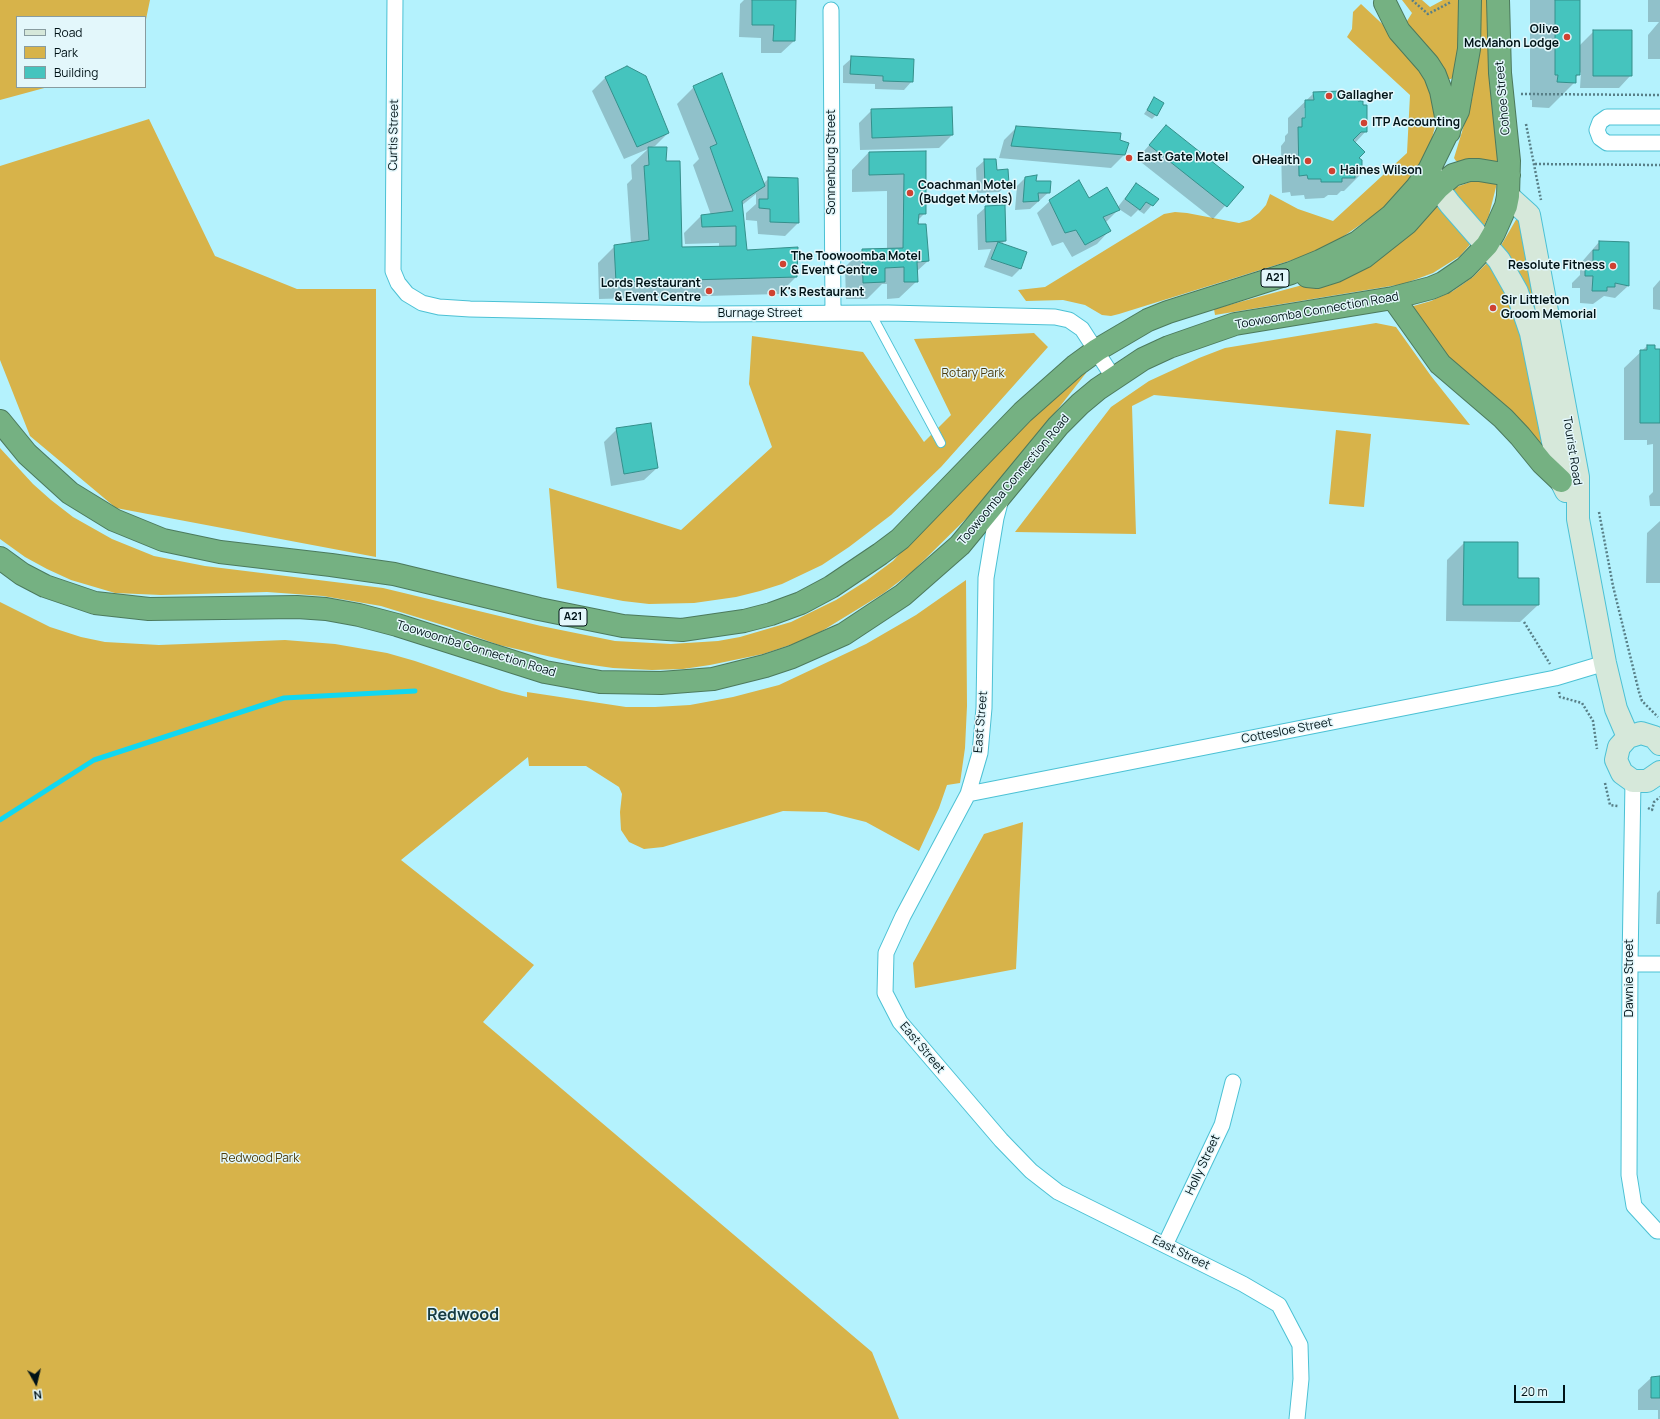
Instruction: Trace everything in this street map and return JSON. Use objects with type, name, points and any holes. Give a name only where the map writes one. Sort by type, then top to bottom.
[{"type":"highway","name":"Cohoe Street","points":[[1498,0],[1500,73],[1509,175],[1508,196]]},
{"type":"highway","points":[[1460,1],[1469,49],[1466,72],[1458,111],[1449,132],[1434,179],[1469,170],[1487,170],[1509,175]]},
{"type":"highway","points":[[1383,2],[1399,31],[1428,64],[1435,75],[1442,91],[1449,132]]},
{"type":"highway","name":"A21","points":[[0,421],[27,454],[70,493],[114,520],[163,540],[220,552],[394,574],[596,622],[652,629],[682,630],[720,626],[772,614],[801,603],[855,572],[900,539],[1023,412],[1075,366],[1097,350],[1148,320],[1168,312],[1290,273],[1317,277],[1336,271],[1364,257],[1407,223],[1434,179]]},
{"type":"highway","name":"Toowoomba Connection Road","points":[[0,558],[22,574],[45,586],[95,603],[149,609],[297,606],[326,609],[360,615],[397,625],[517,664],[572,678],[600,682],[633,684],[688,682],[713,679],[766,666],[813,649],[844,634],[903,595],[965,539],[1058,426],[1080,404],[1113,377],[1143,359],[1169,347],[1235,324],[1393,298],[1443,283],[1465,268],[1487,245],[1500,220],[1508,196]]},
{"type":"highway","points":[[1393,298],[1440,364],[1502,418],[1520,436],[1542,463],[1561,481]]},
{"type":"street","name":"Curtis Street","points":[[393,271],[396,0]]},
{"type":"street","name":"Sonnenburg Street","points":[[831,10],[833,313]]},
{"type":"street","points":[[1660,117],[1607,117],[1600,122],[1597,130],[1600,138],[1607,143],[1660,143]]},
{"type":"street","name":"Tourist Road","points":[[1434,179],[1450,204],[1487,245],[1508,274],[1525,311],[1561,481],[1578,519]]},
{"type":"street","name":"Tourist Road","points":[[1508,196],[1529,214],[1578,477],[1578,519],[1605,663],[1616,709],[1628,737]]},
{"type":"street","name":"Burnage Street","points":[[393,271],[398,283],[407,294],[422,303],[439,307],[694,314],[871,313],[1055,317],[1069,320],[1078,325],[1086,333],[1113,377]]},
{"type":"street","name":"East Street","points":[[1003,494],[996,518],[986,578],[984,708],[980,753],[968,794],[903,916],[886,953],[885,993],[900,1022],[1001,1140],[1031,1171],[1058,1192],[1243,1284],[1279,1305],[1300,1345],[1301,1379],[1297,1419]]},
{"type":"street","name":"Cottesloe Street","points":[[968,794],[1555,678],[1605,663]]},
{"type":"street","points":[[1660,744],[1654,737],[1642,733],[1628,737],[1619,747],[1616,760],[1622,773],[1633,781],[1647,781],[1660,772]]},
{"type":"street","name":"Dawnie Street","points":[[1633,781],[1629,1175],[1634,1206],[1657,1231],[1660,1231]]},
{"type":"street","points":[[1630,964],[1660,964]]},
{"type":"street","name":"Holly Street","points":[[1166,1245],[1222,1125],[1233,1082]]},
{"type":"lane","points":[[871,313],[942,443]]},
{"type":"path","points":[[1412,0],[1428,14],[1460,1]]},
{"type":"path","points":[[1519,94],[1660,95]]},
{"type":"path","points":[[1535,164],[1660,165]]},
{"type":"path","points":[[1524,622],[1553,668]]},
{"type":"path","points":[[1557,686],[1560,697],[1582,703],[1593,721],[1598,750]]},
{"type":"path","points":[[1651,712],[1660,719]]},
{"type":"path","points":[[1604,778],[1610,806]]},
{"type":"path","points":[[1645,808],[1652,810],[1654,802],[1660,797]]},
{"type":"green space","points":[[0,0],[150,0],[146,19],[146,16],[16,16],[16,88],[44,88],[0,100]]},
{"type":"green space","points":[[1402,0],[1422,0],[1430,7],[1443,0],[1461,0],[1457,59],[1453,77],[1451,79],[1447,79],[1407,26],[1407,21],[1412,13]]},
{"type":"green space","points":[[1480,0],[1487,0],[1492,101],[1498,164],[1456,161],[1454,158],[1472,99],[1475,79]]},
{"type":"green space","points":[[1361,4],[1393,34],[1428,76],[1437,119],[1431,142],[1418,167],[1407,182],[1380,211],[1341,238],[1305,256],[1119,314],[1111,316],[1102,315],[1085,305],[1063,300],[1026,301],[1018,290],[1045,287],[1164,214],[1175,212],[1187,213],[1239,223],[1250,220],[1259,213],[1266,205],[1270,194],[1298,209],[1333,221],[1407,153],[1410,95],[1347,37],[1352,29],[1353,12]]},
{"type":"green space","points":[[149,119],[215,256],[297,289],[376,289],[376,557],[116,508],[30,436],[0,360],[0,166]]},
{"type":"green space","points":[[1476,180],[1497,183],[1489,215],[1483,228],[1451,189]]},
{"type":"green space","points":[[1436,201],[1473,241],[1460,256],[1433,273],[1403,284],[1215,315],[1214,309],[1332,277]]},
{"type":"green space","points":[[1517,218],[1519,219],[1534,301],[1531,300],[1499,249]]},
{"type":"green space","points":[[1489,261],[1517,313],[1545,451],[1460,373],[1410,307],[1431,301],[1453,291],[1473,277]]},
{"type":"green space","points":[[1376,323],[1396,327],[1431,376],[1470,425],[1154,395],[1132,406],[1136,534],[1015,532],[1111,407],[1149,381],[1225,348]]},
{"type":"green space","name":"Rotary Park","points":[[1034,333],[1048,347],[941,467],[891,515],[849,547],[822,565],[782,584],[760,591],[736,597],[694,603],[649,604],[623,601],[557,588],[549,488],[681,530],[772,447],[749,384],[752,336],[863,352],[924,442],[951,415],[914,339]]},
{"type":"green space","points":[[1081,370],[1086,373],[1012,468],[984,501],[913,571],[884,593],[817,634],[799,642],[763,654],[710,665],[683,669],[652,670],[613,668],[578,663],[499,645],[449,627],[381,606],[323,596],[267,592],[161,595],[115,593],[71,580],[47,569],[25,557],[0,539],[0,448],[33,484],[73,517],[112,539],[154,556],[205,566],[383,588],[541,626],[615,641],[671,644],[718,641],[740,637],[791,622],[836,600],[866,581],[893,561],[932,518]]},
{"type":"green space","points":[[1336,430],[1371,434],[1364,507],[1329,504]]},
{"type":"green space","name":"Redwood Park","points":[[966,580],[967,706],[965,748],[960,783],[947,785],[939,808],[919,851],[866,822],[826,812],[783,811],[663,847],[644,849],[629,842],[621,830],[620,812],[622,794],[619,787],[586,766],[529,766],[528,757],[401,860],[534,965],[483,1022],[872,1352],[899,1419],[0,1419],[0,602],[50,627],[81,637],[105,642],[159,645],[285,640],[335,644],[387,653],[502,691],[527,697],[527,692],[626,707],[655,707],[690,705],[733,697],[779,685],[866,644],[916,615]]},
{"type":"green space","points":[[1023,822],[1016,969],[915,988],[913,963],[984,834]]},
{"type":"building","points":[[752,0],[796,0],[795,41],[773,41],[774,25],[752,25]]},
{"type":"building","name":"Olive McMahon Lodge","points":[[1555,0],[1580,0],[1580,75],[1576,75],[1576,83],[1557,82],[1558,75],[1555,75]]},
{"type":"building","points":[[1593,30],[1632,30],[1632,76],[1593,76]]},
{"type":"building","points":[[851,56],[914,59],[913,82],[883,81],[883,76],[850,74]]},
{"type":"building","points":[[627,66],[646,76],[669,133],[637,147],[605,77]]},
{"type":"building","points":[[722,73],[765,186],[742,201],[747,250],[798,247],[797,277],[616,282],[614,245],[649,240],[644,166],[649,165],[648,147],[667,147],[666,161],[680,161],[682,247],[736,246],[736,226],[702,227],[701,215],[733,211],[710,147],[717,144],[693,86]]},
{"type":"building","points":[[1342,91],[1342,98],[1358,97],[1358,101],[1363,101],[1363,105],[1367,105],[1367,132],[1361,132],[1353,140],[1365,152],[1359,158],[1362,160],[1362,174],[1355,174],[1355,178],[1342,178],[1342,182],[1321,182],[1321,179],[1308,179],[1307,175],[1299,176],[1298,127],[1302,127],[1302,118],[1305,118],[1305,100],[1314,100],[1313,92]]},
{"type":"building","points":[[1154,97],[1164,103],[1157,116],[1147,110]]},
{"type":"building","points":[[952,107],[953,135],[872,138],[871,109]]},
{"type":"building","points":[[1166,125],[1244,187],[1227,207],[1149,145]]},
{"type":"building","points":[[1016,126],[1121,133],[1120,140],[1129,143],[1125,155],[1011,146]]},
{"type":"building","points":[[926,151],[926,214],[919,214],[918,224],[926,224],[929,261],[917,262],[918,282],[904,282],[904,267],[885,268],[885,282],[863,283],[862,249],[903,248],[904,174],[869,175],[869,152]]},
{"type":"building","points":[[984,159],[996,159],[997,170],[1008,169],[1009,184],[985,185]]},
{"type":"building","points":[[1037,175],[1036,181],[1051,181],[1050,193],[1038,193],[1039,201],[1023,202],[1025,177]]},
{"type":"building","points":[[768,177],[798,178],[799,223],[770,222],[770,209],[759,208],[759,199],[768,199]]},
{"type":"building","points":[[1079,180],[1089,198],[1107,187],[1120,210],[1103,217],[1111,231],[1085,245],[1076,230],[1065,233],[1049,200]]},
{"type":"building","points":[[1136,183],[1159,199],[1153,206],[1146,202],[1140,210],[1125,199]]},
{"type":"building","points":[[1005,205],[1006,241],[986,242],[985,206]]},
{"type":"building","points":[[1599,241],[1629,242],[1629,286],[1615,283],[1615,287],[1607,287],[1607,291],[1592,291],[1593,276],[1585,276],[1585,269],[1593,269],[1593,250],[1599,250]]},
{"type":"building","points":[[998,242],[1027,252],[1021,269],[991,259]]},
{"type":"building","points":[[1647,345],[1655,345],[1655,349],[1660,349],[1660,423],[1640,423],[1640,350],[1647,350]]},
{"type":"building","points":[[651,423],[658,468],[624,474],[616,428]]},
{"type":"building","points":[[1464,542],[1518,542],[1518,578],[1539,578],[1539,605],[1463,605]]},
{"type":"building","points":[[1660,1376],[1660,1398],[1651,1398],[1651,1377]]},
{"type":"waterway","points":[[0,820],[94,760],[284,698],[415,691]]},
{"type":"place","name":"Olive McMahon Lodge","points":[[1567,37]]},
{"type":"place","name":"Gallagher","points":[[1329,96]]},
{"type":"place","name":"ITP Accounting","points":[[1364,123]]},
{"type":"place","name":"East Gate Motel","points":[[1129,158]]},
{"type":"place","name":"QHealth","points":[[1308,161]]},
{"type":"place","name":"Haines Wilson","points":[[1332,171]]},
{"type":"place","name":"Coachman Motel (Budget Motels)","points":[[910,193]]},
{"type":"place","name":"The Toowoomba Motel & Event Centre","points":[[783,264]]},
{"type":"place","name":"Resolute Fitness","points":[[1613,266]]},
{"type":"place","name":"Lords Restaurant & Event Centre","points":[[709,291]]},
{"type":"place","name":"K's Restaurant","points":[[772,293]]},
{"type":"place","name":"Sir Littleton Groom Memorial","points":[[1493,308]]},
{"type":"district","name":"Redwood","points":[[463,1316]]}]
